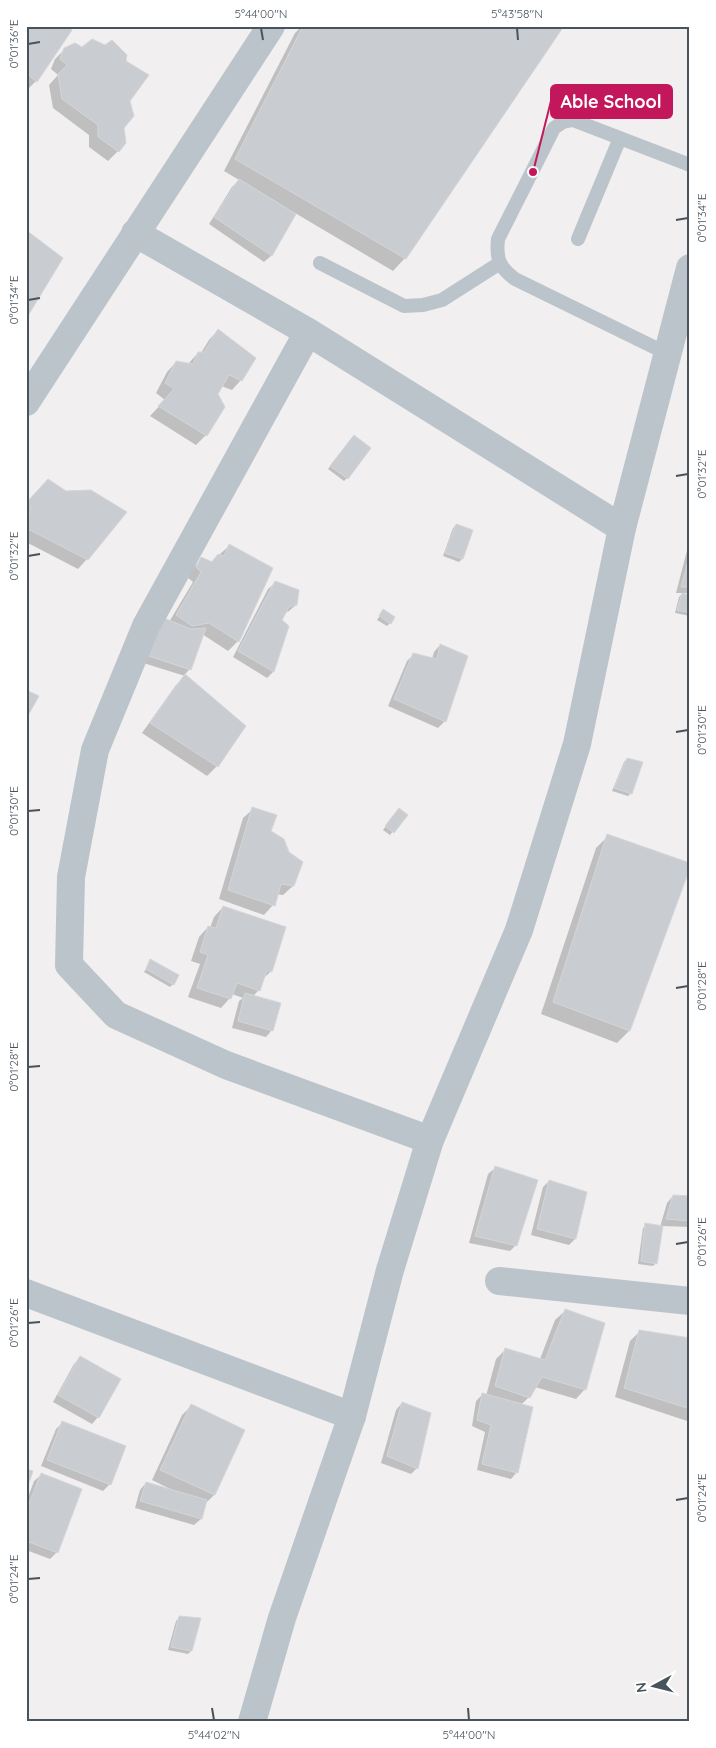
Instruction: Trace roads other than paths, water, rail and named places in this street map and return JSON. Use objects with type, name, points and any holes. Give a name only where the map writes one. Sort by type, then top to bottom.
[{"type":"street","points":[[26,402],[271,26]]},
{"type":"street","points":[[135,233],[308,332],[622,528]]},
{"type":"street","points":[[252,1722],[282,1618],[352,1416],[390,1270],[430,1140],[518,930],[577,744],[622,528],[690,268]]},
{"type":"street","points":[[308,332],[146,626],[95,750],[71,878],[69,965],[116,1015],[226,1065],[430,1140]]},
{"type":"street","points":[[499,1281],[690,1300]]},
{"type":"street","points":[[26,1294],[352,1416]]},
{"type":"lane","points":[[668,354],[515,279],[506,272],[500,263],[497,252],[498,239],[554,128],[568,120],[573,120],[690,165]]},
{"type":"lane","points":[[578,240],[620,138]]},
{"type":"lane","points":[[320,263],[404,306],[423,305],[442,300],[500,263]]},
{"type":"place","name":"Able School","points":[[533,172]]}]
